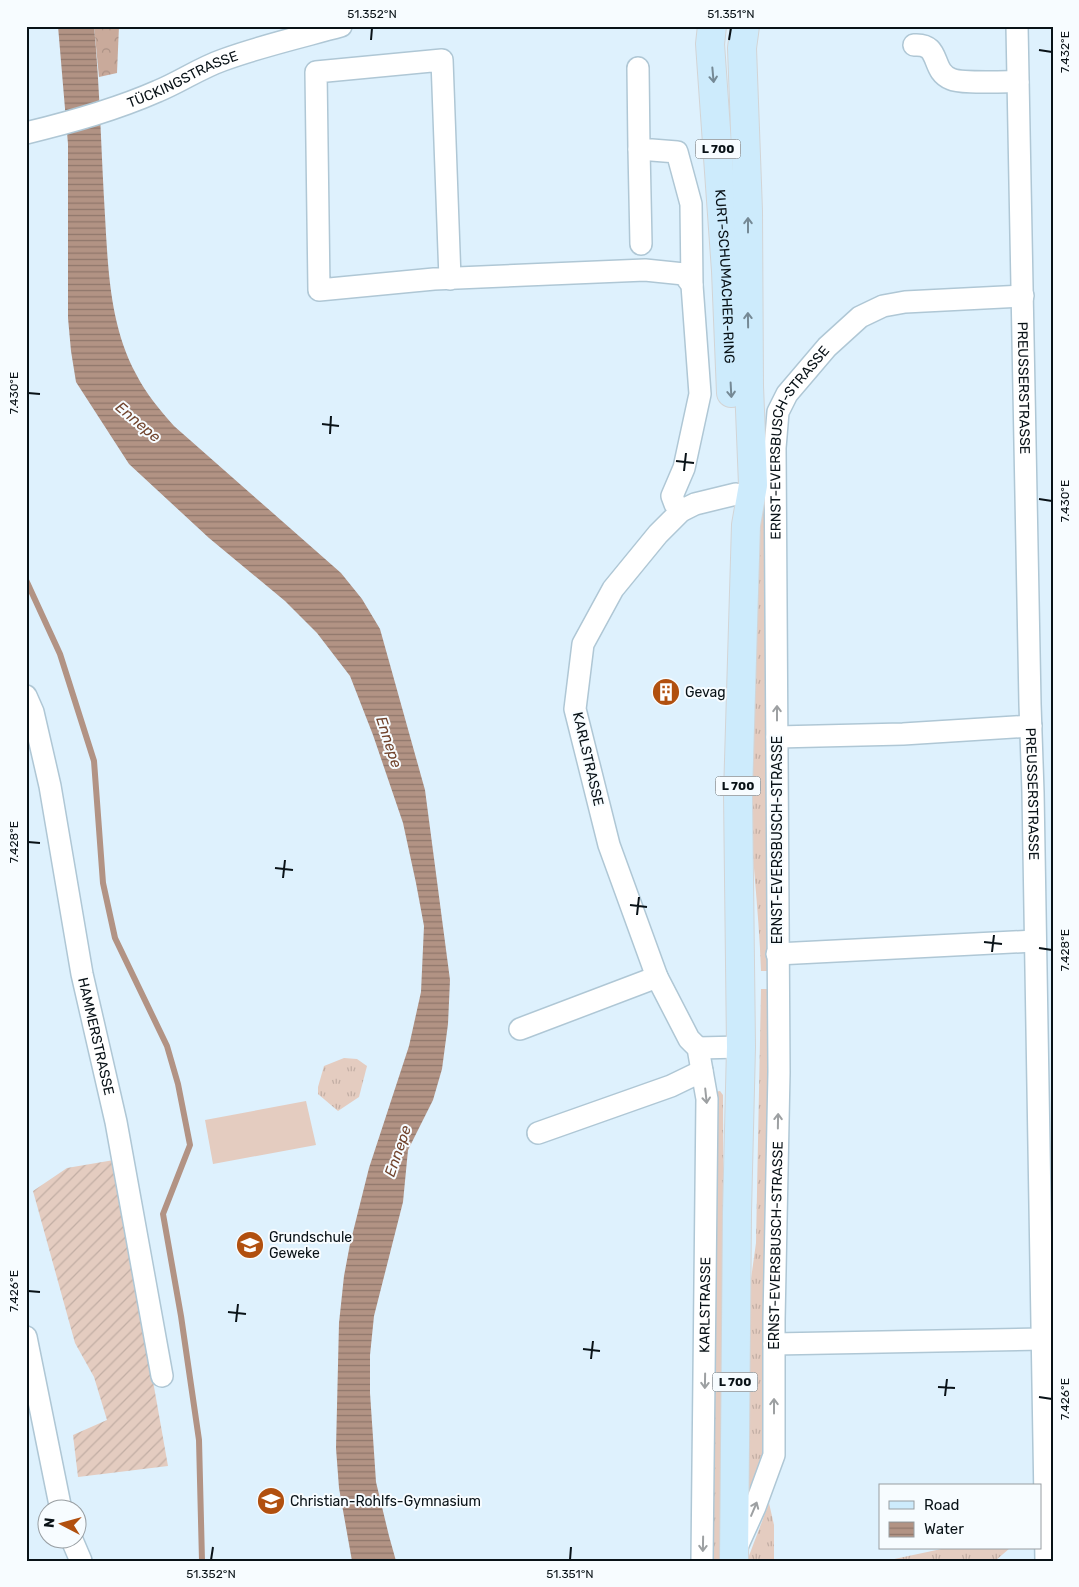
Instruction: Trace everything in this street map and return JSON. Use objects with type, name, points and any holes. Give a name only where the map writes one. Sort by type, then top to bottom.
[{"type":"main road","name":"KURT-SCHUMACHER-RING","points":[[712,26],[710,44],[726,271],[736,494],[746,526]]},
{"type":"main road","name":"L 700","points":[[734,1557],[737,1212],[741,1047],[738,794],[746,526],[753,485],[749,386],[748,212],[742,48],[745,26]]},
{"type":"street","name":"TÜCKINGSTRASSE","points":[[26,133],[76,120],[158,92],[221,61],[252,50],[341,26]]},
{"type":"street","name":"PREUSSERSTRASSE","points":[[1017,26],[1036,941],[1046,1175],[1047,1299],[1042,1339],[1046,1561]]},
{"type":"street","points":[[914,45],[924,44],[932,50],[941,74],[952,80],[1018,82]]},
{"type":"street","points":[[450,279],[442,60],[316,72],[319,290],[450,279],[645,270],[684,274],[692,286]]},
{"type":"street","points":[[638,68],[641,244]]},
{"type":"street","points":[[640,149],[677,152],[691,204],[692,286],[700,394],[684,468],[672,496],[675,504],[681,511]]},
{"type":"street","name":"ERNST-EVERSBUSCH-STRASSE","points":[[734,1557],[774,1455],[779,1072],[776,448],[778,412],[787,394],[833,341],[860,317],[883,306],[905,302],[1023,296]]},
{"type":"street","name":"KARLSTRASSE","points":[[702,1561],[707,1099],[698,1048],[688,1039],[657,976],[609,845],[575,709],[583,644],[613,589],[658,534],[681,511],[695,504],[736,494]]},
{"type":"street","name":"HAMMERSTRASSE","points":[[26,696],[33,712],[50,786],[82,974],[116,1122],[162,1376]]},
{"type":"street","points":[[777,737],[903,734],[1031,726]]},
{"type":"street","points":[[778,954],[1036,941]]},
{"type":"street","points":[[520,1029],[657,976]]},
{"type":"street","points":[[698,1048],[741,1047]]},
{"type":"street","points":[[538,1133],[671,1086],[702,1071]]},
{"type":"street","points":[[26,1336],[59,1500]]},
{"type":"street","points":[[774,1344],[1042,1339]]},
{"type":"green space","points":[[94,26],[119,26],[117,73],[99,77]]},
{"type":"green space","points":[[762,458],[769,468],[770,971],[761,971],[749,780]]},
{"type":"green space","points":[[761,989],[770,989],[765,1451],[748,1504],[750,1286],[756,1243]]},
{"type":"green space","points":[[344,1058],[357,1059],[367,1066],[359,1097],[338,1111],[318,1094],[318,1087],[324,1066]]},
{"type":"green space","points":[[720,1091],[723,1095],[724,1397],[722,1561],[712,1561],[715,1092]]},
{"type":"green space","points":[[306,1101],[316,1145],[213,1164],[205,1120]]},
{"type":"green space","points":[[114,1160],[168,1466],[78,1477],[73,1435],[107,1420],[94,1377],[75,1343],[33,1191],[67,1168]]},
{"type":"green space","points":[[769,1503],[774,1525],[774,1561],[747,1561]]},
{"type":"green space","points":[[937,1550],[1008,1550],[995,1561],[885,1561]]},
{"type":"water","name":"Ennepe","points":[[58,26],[94,26],[109,277],[116,317],[127,356],[149,395],[174,426],[341,573],[362,599],[380,629],[425,790],[450,980],[448,1024],[442,1069],[433,1100],[408,1150],[403,1202],[374,1316],[370,1355],[370,1393],[376,1482],[396,1561],[352,1561],[339,1488],[336,1448],[339,1323],[344,1276],[369,1168],[409,1046],[421,992],[424,926],[403,823],[373,735],[350,676],[317,633],[285,601],[209,538],[129,464],[76,382],[68,318],[68,144]]},
{"type":"waterway","points":[[26,580],[60,654],[94,761],[103,883],[115,938],[167,1046],[178,1084],[190,1145],[163,1214],[181,1316],[199,1440],[202,1561]]},
{"type":"place","name":"Gevag","points":[[666,692]]},
{"type":"place","name":"Grundschule Geweke","points":[[250,1245]]},
{"type":"place","name":"Christian-Rohlfs-Gymnasium","points":[[271,1501]]}]
